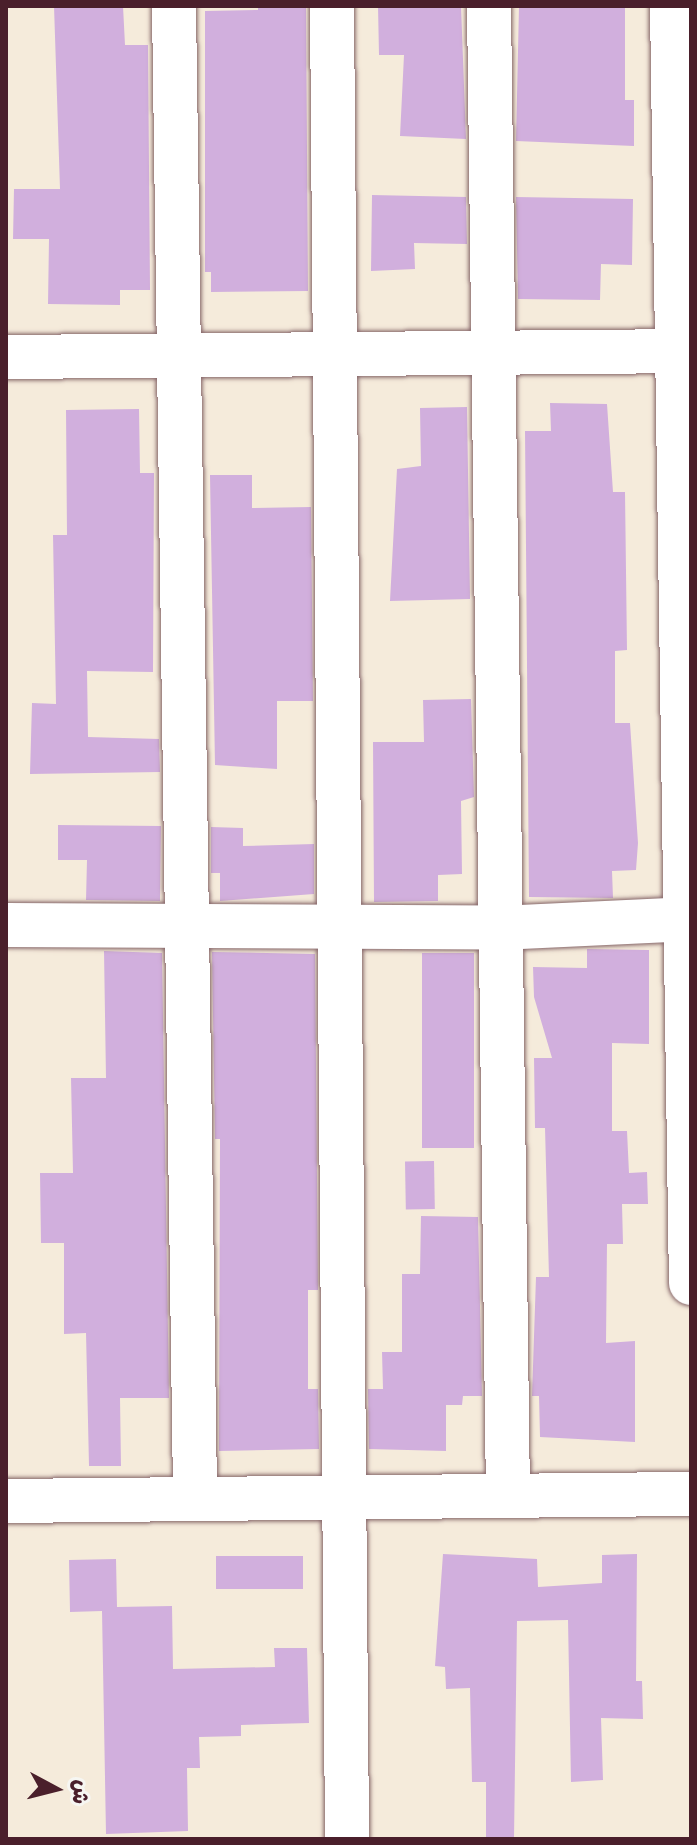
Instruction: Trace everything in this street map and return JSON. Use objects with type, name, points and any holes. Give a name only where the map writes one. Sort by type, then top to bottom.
[{"type":"street","points":[[174,6],[191,927],[195,1499]]},
{"type":"street","points":[[332,6],[332,354],[347,1839]]},
{"type":"street","points":[[489,6],[490,353],[508,1496]]},
{"type":"street","points":[[672,6],[683,352],[691,1283]]},
{"type":"street","points":[[6,357],[683,352]]},
{"type":"street","points":[[6,925],[499,928],[689,919]]},
{"type":"street","points":[[6,1501],[691,1494]]},
{"type":"building","points":[[54,6],[123,6],[125,45],[148,45],[150,290],[120,290],[120,305],[48,304],[49,239],[13,239],[14,189],[60,189]]},
{"type":"building","points":[[258,6],[306,6],[308,291],[211,292],[211,272],[205,272],[205,11],[258,10]]},
{"type":"building","points":[[378,6],[461,6],[466,139],[400,136],[404,55],[379,55]]},
{"type":"building","points":[[519,6],[625,8],[625,100],[634,100],[634,146],[516,141]]},
{"type":"building","points":[[372,195],[466,197],[467,244],[414,243],[415,269],[371,271]]},
{"type":"building","points":[[516,197],[633,199],[632,265],[601,264],[600,300],[518,299]]},
{"type":"building","points":[[550,403],[607,404],[613,492],[625,492],[627,650],[615,651],[615,723],[630,723],[638,843],[636,870],[612,871],[613,898],[529,897],[525,431],[551,431]]},
{"type":"building","points":[[467,407],[470,599],[390,601],[397,469],[421,466],[420,408]]},
{"type":"building","points":[[139,409],[140,473],[154,473],[153,672],[87,671],[88,737],[159,739],[160,772],[30,774],[32,703],[56,704],[53,535],[67,535],[66,410]]},
{"type":"building","points":[[210,475],[252,475],[252,508],[311,507],[313,701],[277,701],[277,769],[215,765]]},
{"type":"building","points":[[471,699],[474,797],[461,801],[462,874],[438,875],[438,901],[374,902],[373,742],[424,742],[423,700]]},
{"type":"building","points":[[58,825],[161,826],[160,901],[86,900],[87,860],[58,860]]},
{"type":"building","points":[[211,827],[243,828],[243,846],[314,844],[314,894],[220,901],[220,873],[211,873]]},
{"type":"building","points":[[587,949],[649,950],[649,1044],[612,1043],[612,1131],[627,1131],[629,1173],[647,1172],[648,1204],[622,1204],[623,1244],[607,1244],[606,1343],[635,1341],[635,1442],[540,1437],[539,1396],[532,1396],[536,1277],[549,1277],[545,1128],[535,1128],[534,1058],[552,1058],[534,997],[533,967],[587,968]]},
{"type":"building","points":[[104,951],[162,953],[169,1398],[120,1398],[121,1466],[89,1466],[86,1333],[64,1334],[64,1243],[41,1243],[40,1173],[73,1173],[71,1078],[106,1078]]},
{"type":"building","points":[[212,952],[315,954],[318,1290],[308,1290],[308,1389],[318,1389],[319,1449],[219,1451],[220,1139],[215,1139]]},
{"type":"building","points":[[422,953],[474,953],[474,1148],[422,1148]]},
{"type":"building","points":[[434,1161],[435,1209],[406,1209],[405,1162]]},
{"type":"building","points":[[421,1216],[478,1217],[482,1396],[463,1396],[462,1405],[446,1405],[446,1451],[369,1449],[368,1389],[383,1389],[382,1352],[402,1352],[402,1274],[420,1274]]},
{"type":"building","points":[[443,1554],[537,1559],[538,1587],[602,1583],[602,1555],[637,1554],[636,1681],[642,1681],[643,1719],[601,1718],[603,1780],[571,1782],[568,1620],[517,1621],[514,1839],[486,1839],[486,1782],[472,1782],[470,1688],[446,1689],[445,1667],[435,1666]]},
{"type":"building","points":[[216,1556],[303,1556],[303,1589],[216,1589]]},
{"type":"building","points":[[116,1559],[117,1607],[172,1606],[173,1669],[275,1667],[274,1648],[307,1648],[309,1723],[241,1725],[241,1736],[199,1737],[200,1768],[187,1768],[188,1831],[106,1834],[102,1611],[70,1612],[69,1560]]}]
